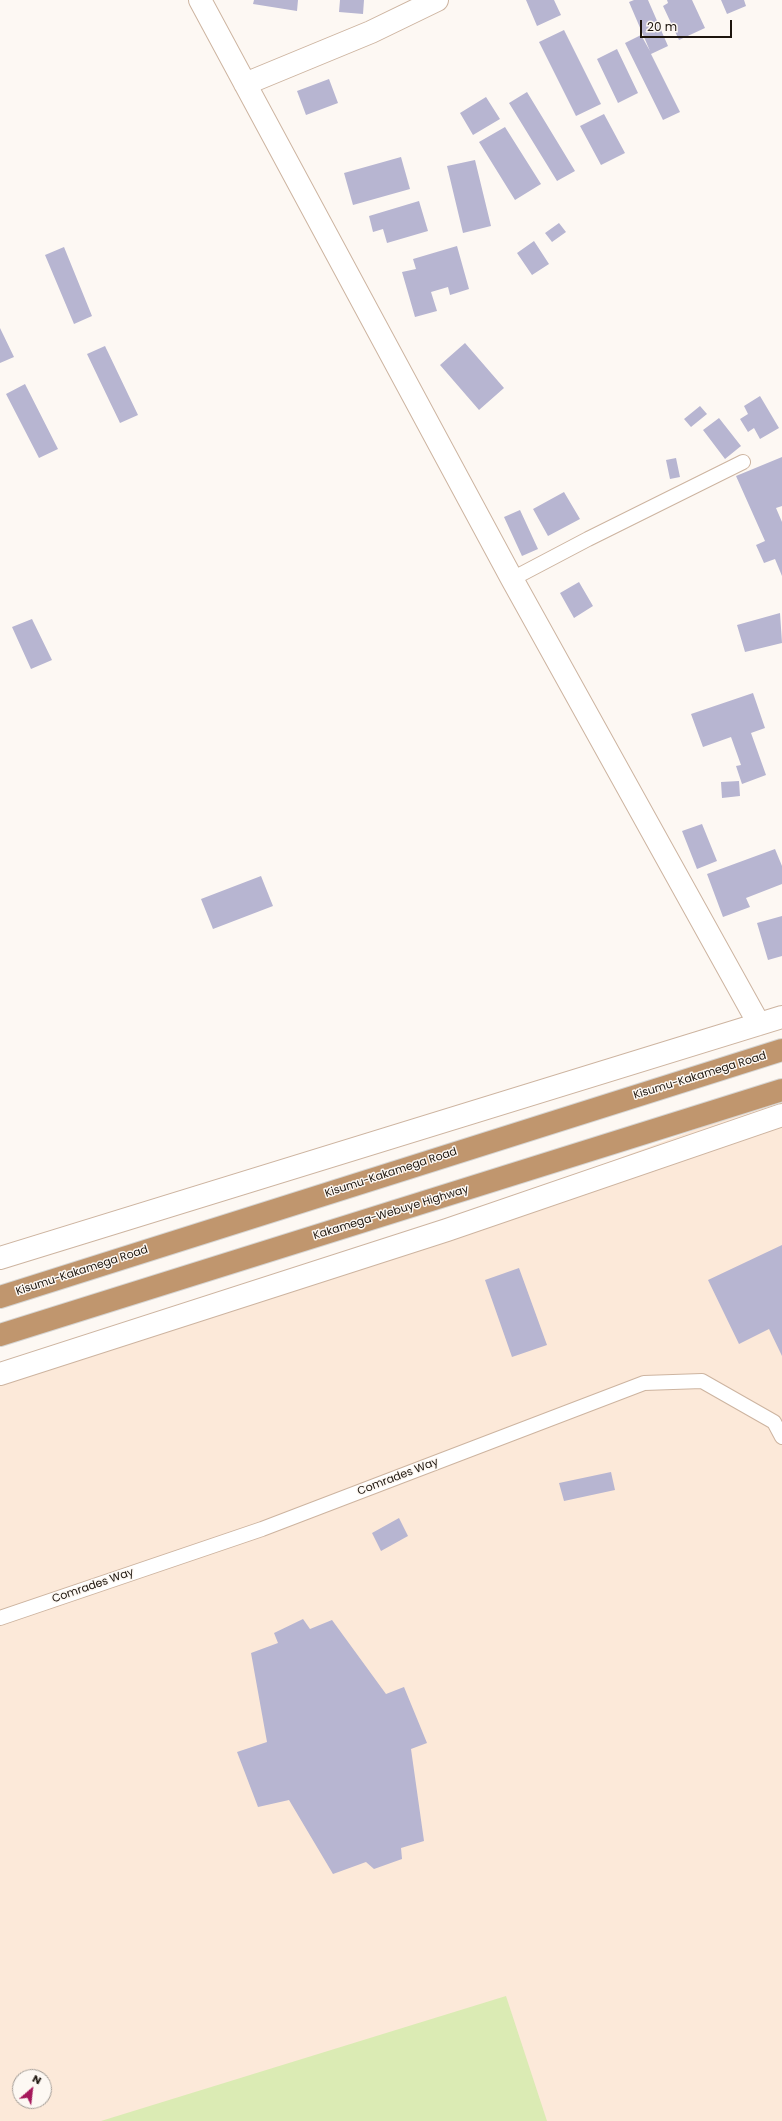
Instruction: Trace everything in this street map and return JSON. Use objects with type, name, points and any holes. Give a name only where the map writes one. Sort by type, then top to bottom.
[{"type":"highway","name":"Kisumu-Kakamega Road","points":[[0,1297],[782,1050]]},
{"type":"highway","name":"Kakamega-Webuye Highway","points":[[0,1336],[782,1090]]},
{"type":"street","points":[[200,0],[512,580],[759,1024]]},
{"type":"street","points":[[245,84],[371,32],[437,0]]},
{"type":"street","points":[[0,1258],[782,1016]]},
{"type":"street","points":[[0,1374],[447,1230],[782,1115]]},
{"type":"lane","points":[[512,580],[588,539],[743,462]]},
{"type":"lane","name":"Comrades Way","points":[[0,1618],[262,1529],[644,1383],[702,1381],[774,1422],[782,1438]]},
{"type":"shaded area","points":[[782,1097],[782,2121],[0,2121],[0,1378],[196,1317]]},
{"type":"green space","points":[[506,1996],[547,2121],[101,2121]]},
{"type":"building","points":[[254,0],[298,0],[297,11],[253,4]]},
{"type":"building","points":[[340,0],[364,0],[363,14],[339,12]]},
{"type":"building","points":[[526,0],[554,0],[561,15],[537,26]]},
{"type":"building","points":[[634,0],[648,0],[668,46],[651,54],[680,112],[663,120],[625,43],[641,35],[650,51],[629,2]]},
{"type":"building","points":[[667,0],[692,0],[705,28],[679,40],[663,6],[668,3]]},
{"type":"building","points":[[721,0],[744,0],[746,6],[727,14]]},
{"type":"building","points":[[564,30],[601,104],[576,116],[539,42]]},
{"type":"building","points":[[617,49],[638,93],[618,103],[597,59]]},
{"type":"building","points":[[329,79],[338,103],[306,115],[297,91]]},
{"type":"building","points":[[527,92],[575,171],[557,181],[509,103]]},
{"type":"building","points":[[486,97],[500,119],[473,135],[460,113]]},
{"type":"building","points":[[604,114],[625,153],[601,165],[580,126]]},
{"type":"building","points":[[505,127],[541,184],[515,200],[479,142]]},
{"type":"building","points":[[401,157],[410,189],[353,205],[344,173]]},
{"type":"building","points":[[475,160],[491,226],[463,233],[447,166]]},
{"type":"building","points":[[419,201],[428,231],[387,243],[383,229],[373,232],[369,216]]},
{"type":"building","points":[[559,223],[566,232],[552,242],[545,233]]},
{"type":"building","points":[[534,241],[549,264],[532,275],[517,253]]},
{"type":"building","points":[[457,246],[469,289],[450,295],[448,287],[431,292],[437,311],[415,317],[402,272],[416,269],[413,259]]},
{"type":"building","points":[[64,247],[92,316],[74,324],[45,255]]},
{"type":"building","points":[[0,328],[14,357],[0,363]]},
{"type":"building","points":[[465,343],[504,388],[479,410],[440,365]]},
{"type":"building","points":[[105,346],[138,415],[120,423],[87,354]]},
{"type":"building","points":[[25,384],[58,449],[39,458],[6,394]]},
{"type":"building","points":[[760,396],[779,428],[760,439],[754,428],[748,432],[740,419],[748,414],[744,406]]},
{"type":"building","points":[[700,406],[707,414],[691,427],[684,419]]},
{"type":"building","points":[[719,418],[741,446],[725,459],[703,430]]},
{"type":"building","points":[[782,457],[782,506],[776,508],[782,522],[782,576],[775,559],[764,563],[756,545],[765,541],[736,476]]},
{"type":"building","points":[[676,458],[680,477],[670,479],[666,460]]},
{"type":"building","points":[[564,492],[580,519],[548,536],[533,509]]},
{"type":"building","points":[[520,510],[538,549],[522,556],[504,517]]},
{"type":"building","points":[[579,582],[593,606],[574,618],[560,593]]},
{"type":"building","points":[[780,613],[782,643],[745,652],[737,625]]},
{"type":"building","points":[[32,619],[52,660],[31,669],[12,627]]},
{"type":"building","points":[[753,693],[765,728],[751,733],[766,775],[742,784],[736,766],[741,765],[731,737],[703,747],[691,714]]},
{"type":"building","points":[[739,781],[740,796],[722,798],[721,782]]},
{"type":"building","points":[[702,824],[717,861],[697,869],[682,831]]},
{"type":"building","points":[[775,849],[782,866],[782,884],[746,898],[750,907],[723,917],[707,874]]},
{"type":"building","points":[[261,876],[273,906],[213,929],[201,899]]},
{"type":"building","points":[[782,916],[782,956],[768,960],[757,923]]},
{"type":"building","points":[[782,1245],[782,1356],[769,1329],[739,1344],[708,1280]]},
{"type":"building","points":[[519,1268],[547,1345],[512,1357],[485,1280]]},
{"type":"building","points":[[611,1472],[615,1490],[564,1501],[559,1483]]},
{"type":"building","points":[[399,1518],[408,1536],[381,1551],[372,1533]]},
{"type":"building","points":[[303,1619],[310,1629],[332,1620],[386,1694],[404,1687],[427,1743],[411,1749],[424,1841],[401,1848],[402,1859],[374,1869],[366,1862],[333,1874],[289,1800],[258,1807],[237,1752],[267,1742],[251,1653],[278,1643],[274,1633]]}]
